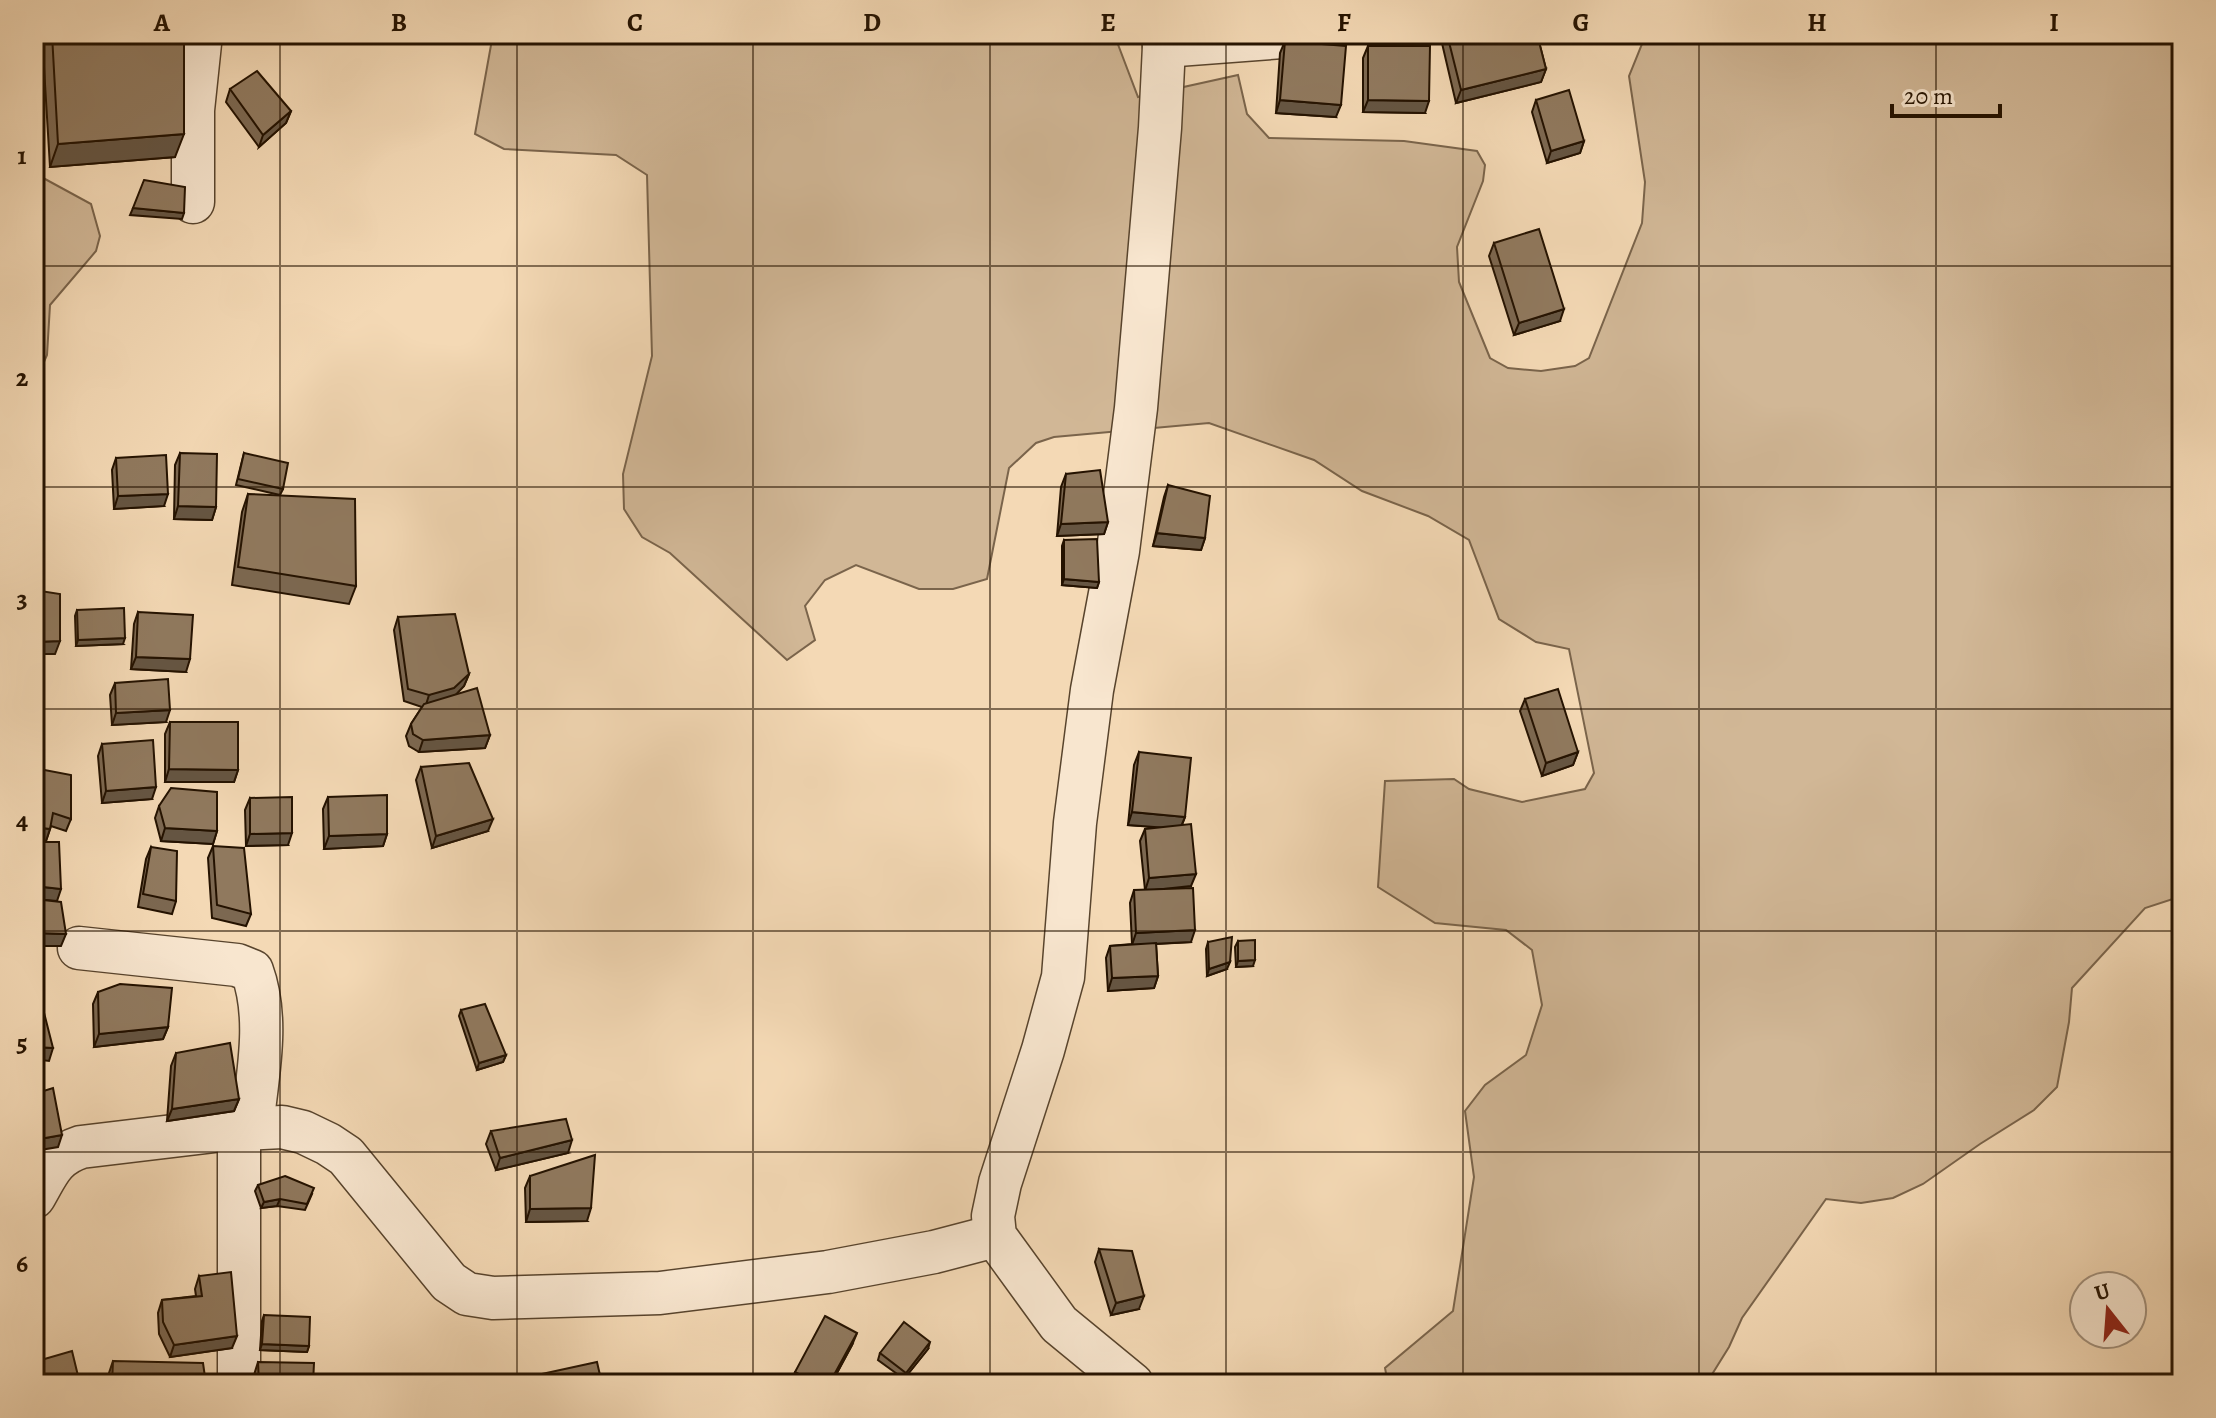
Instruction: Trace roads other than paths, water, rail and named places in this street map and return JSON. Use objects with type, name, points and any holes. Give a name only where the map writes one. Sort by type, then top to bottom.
[{"type":"street","points":[[193,202],[193,110],[201,34]]},
{"type":"street","points":[[1132,1384],[1059,1324],[995,1236],[994,1205],[1063,977],[1075,823],[1090,705],[1118,551],[1136,408],[1160,128],[1163,40],[1323,34]]},
{"type":"street","points":[[79,948],[237,965],[252,971],[260,991],[262,1026],[246,1128],[239,1384]]},
{"type":"street","points":[[34,1197],[52,1165],[68,1151],[81,1147],[246,1128],[282,1127],[303,1132],[346,1156],[449,1282],[467,1294],[493,1298],[660,1293],[828,1272],[934,1252],[995,1236]]}]
